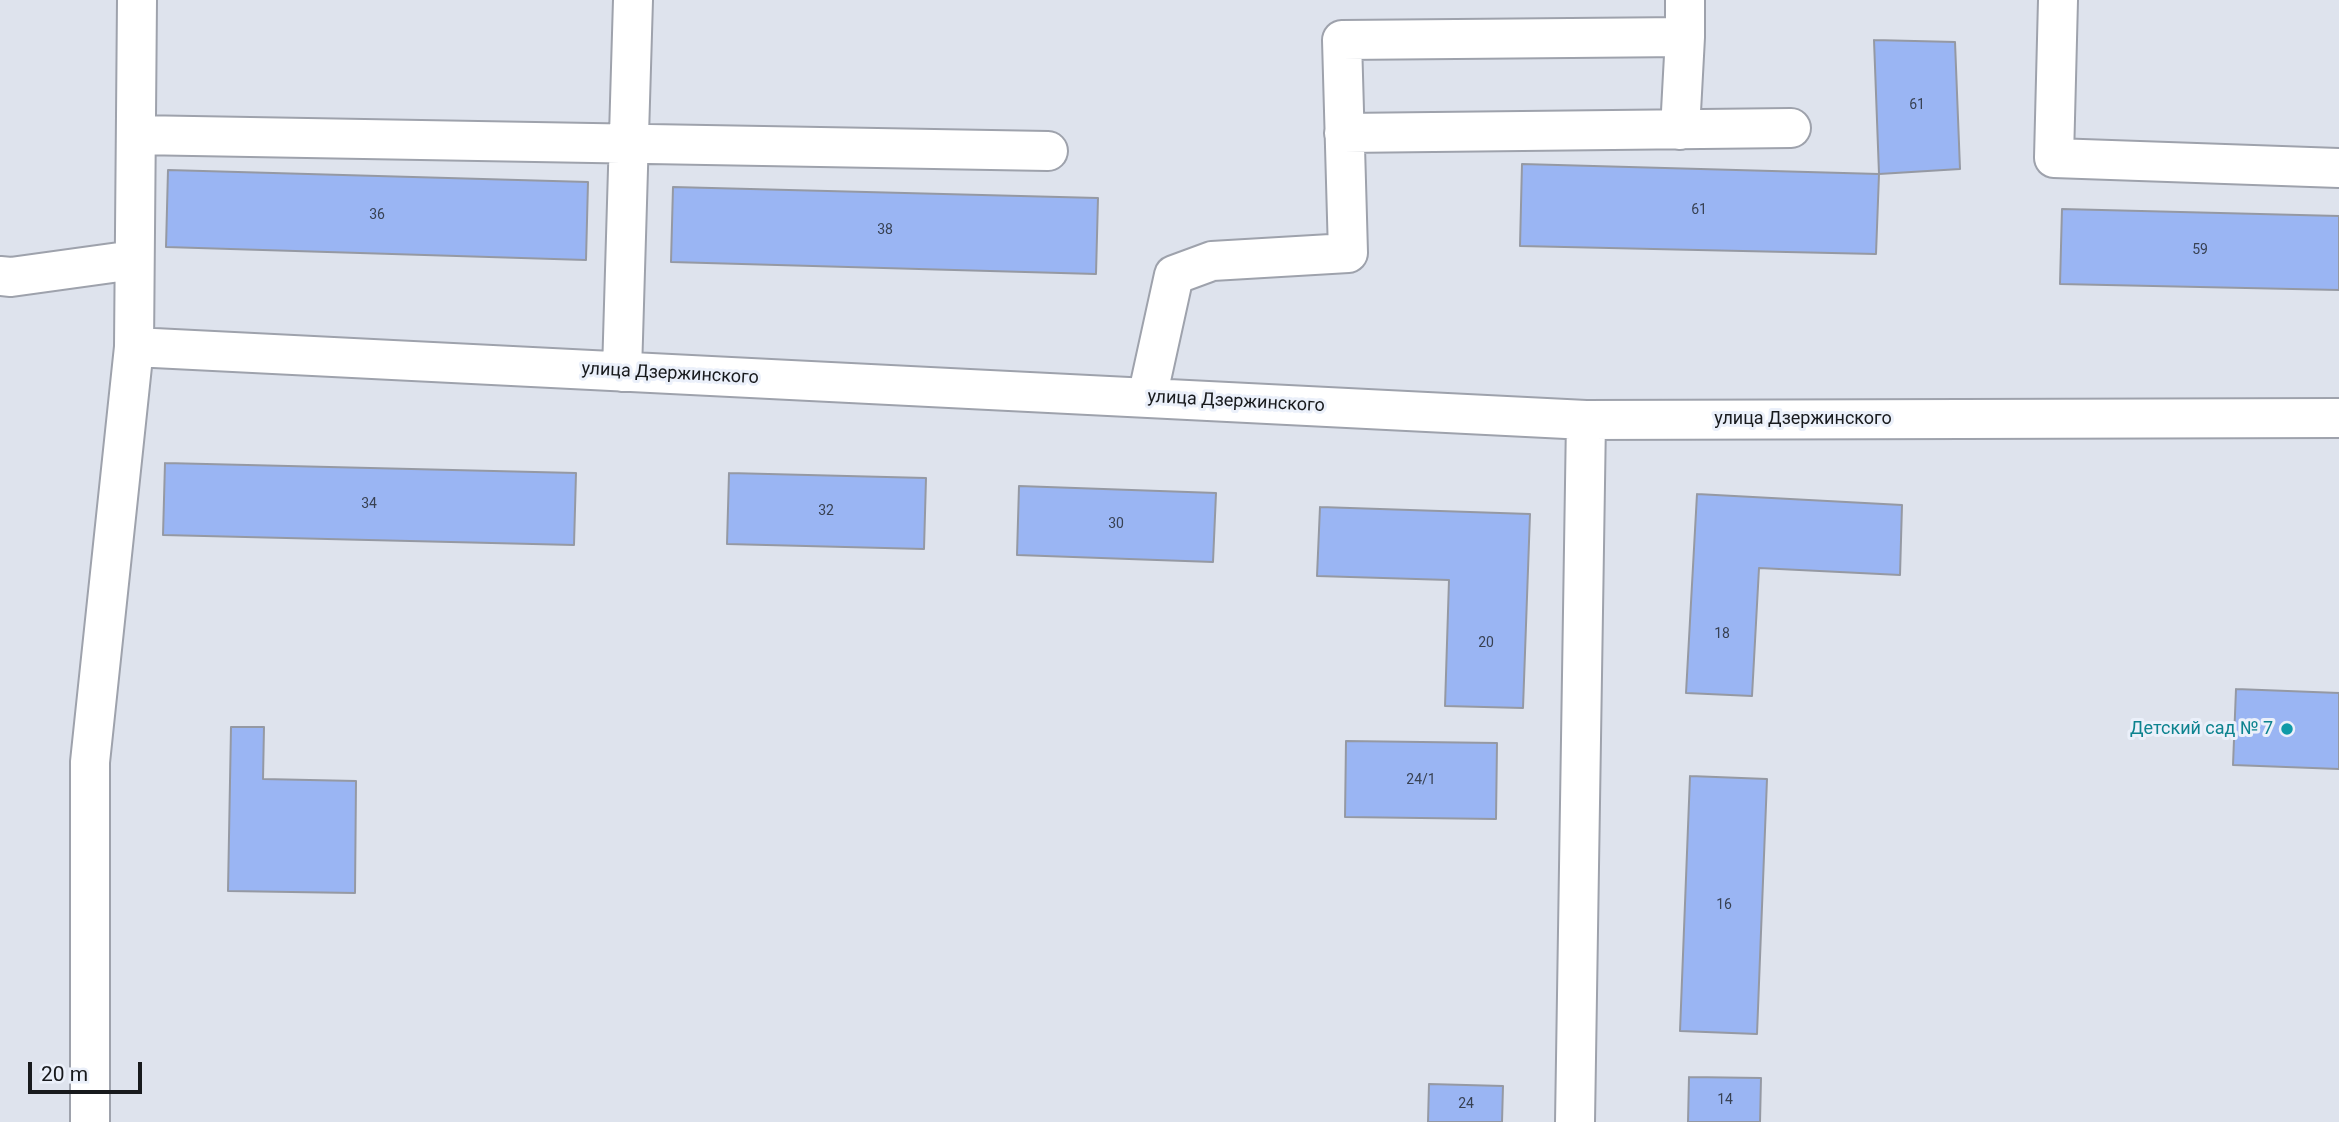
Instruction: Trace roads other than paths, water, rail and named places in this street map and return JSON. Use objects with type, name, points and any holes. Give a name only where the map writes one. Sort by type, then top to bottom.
[{"type":"street","points":[[90,1122],[90,762],[134,347],[137,0]]},
{"type":"street","points":[[622,372],[633,0]]},
{"type":"street","points":[[2058,0],[2054,158],[2339,168]]},
{"type":"street","points":[[1147,398],[1174,275],[1212,261],[1348,253],[1342,40],[1685,18],[1680,130]]},
{"type":"street","points":[[1344,133],[1791,128]]},
{"type":"street","points":[[136,135],[1048,151]]},
{"type":"street","points":[[0,276],[11,277],[134,260]]},
{"type":"street","name":"улица Дзержинского","points":[[134,347],[1586,420],[2339,418]]},
{"type":"street","points":[[1575,1122],[1586,420]]},
{"type":"place","name":"Детский сад № 7","points":[[2287,729]]}]
